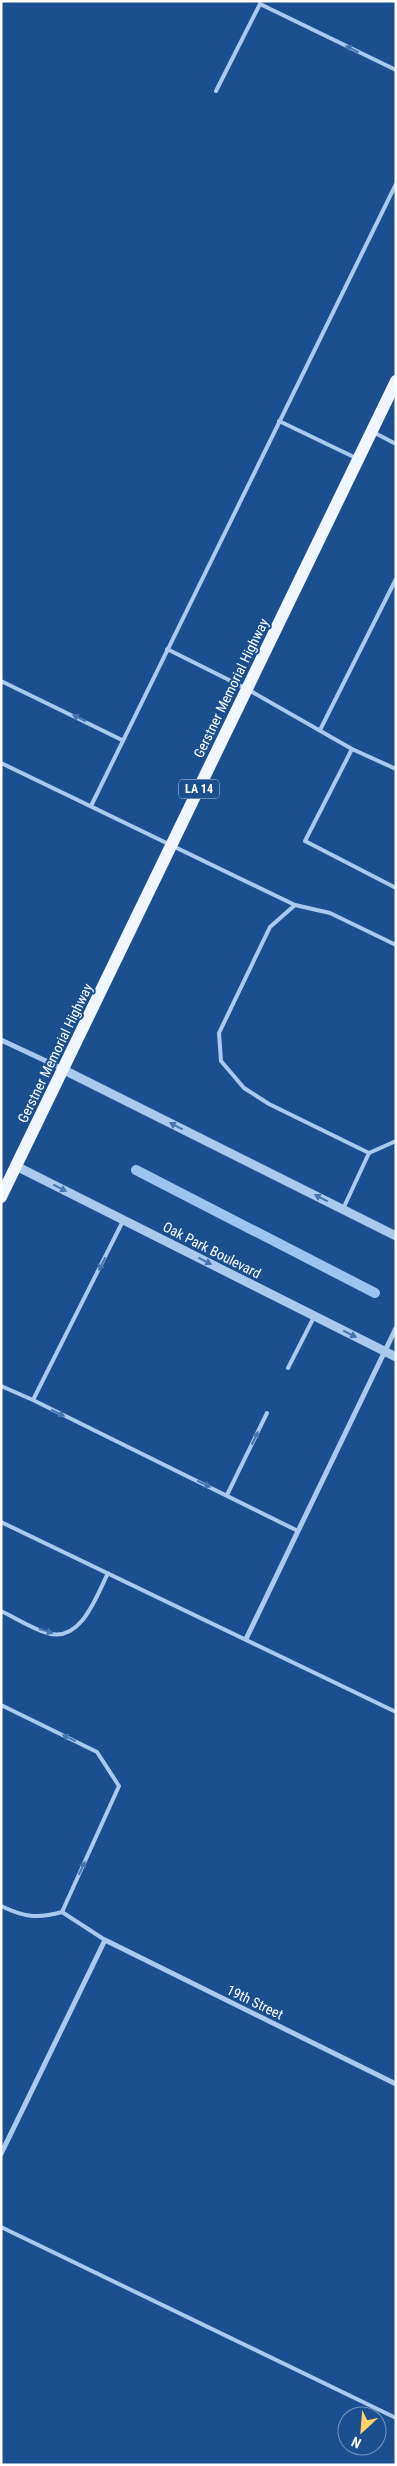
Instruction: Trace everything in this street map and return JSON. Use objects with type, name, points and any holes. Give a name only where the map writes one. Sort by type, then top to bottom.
[{"type":"main road","name":"Gerstner Memorial Highway","points":[[1,1197],[396,381]]},
{"type":"street","points":[[1,1040],[396,1236]]},
{"type":"street","name":"Oak Park Boulevard","points":[[16,1166],[396,1357]]},
{"type":"street","points":[[246,1639],[396,1328]]},
{"type":"street","points":[[1,2154],[105,1940]]},
{"type":"street","name":"19th Street","points":[[105,1940],[396,2084]]},
{"type":"lane","points":[[216,91],[260,4],[396,70]]},
{"type":"lane","points":[[91,806],[396,184]]},
{"type":"lane","points":[[279,421],[358,459]]},
{"type":"lane","points":[[372,431],[396,444]]},
{"type":"lane","points":[[320,730],[396,579]]},
{"type":"lane","points":[[167,649],[247,689],[352,749],[396,770]]},
{"type":"lane","points":[[1,681],[122,740]]},
{"type":"lane","points":[[352,749],[305,841],[396,888]]},
{"type":"lane","points":[[1,763],[295,905],[330,913],[396,945]]},
{"type":"lane","points":[[295,905],[270,928],[219,1033],[221,1061],[244,1088],[269,1104],[369,1153]]},
{"type":"lane","points":[[343,1209],[369,1153],[396,1141]]},
{"type":"lane","points":[[33,1400],[123,1220]]},
{"type":"lane","points":[[288,1368],[314,1316]]},
{"type":"lane","points":[[1,1386],[298,1531]]},
{"type":"lane","points":[[227,1496],[267,1413]]},
{"type":"lane","points":[[1,1522],[396,1712]]},
{"type":"lane","points":[[1,1611],[49,1634],[65,1632],[79,1625],[88,1614],[108,1573]]},
{"type":"lane","points":[[1,1705],[97,1752],[119,1786],[62,1912],[42,1918],[15,1912],[1,1906]]},
{"type":"lane","points":[[62,1912],[105,1940]]},
{"type":"lane","points":[[1,2227],[396,2418]]},
{"type":"waterway","points":[[136,1170],[375,1293]]}]
